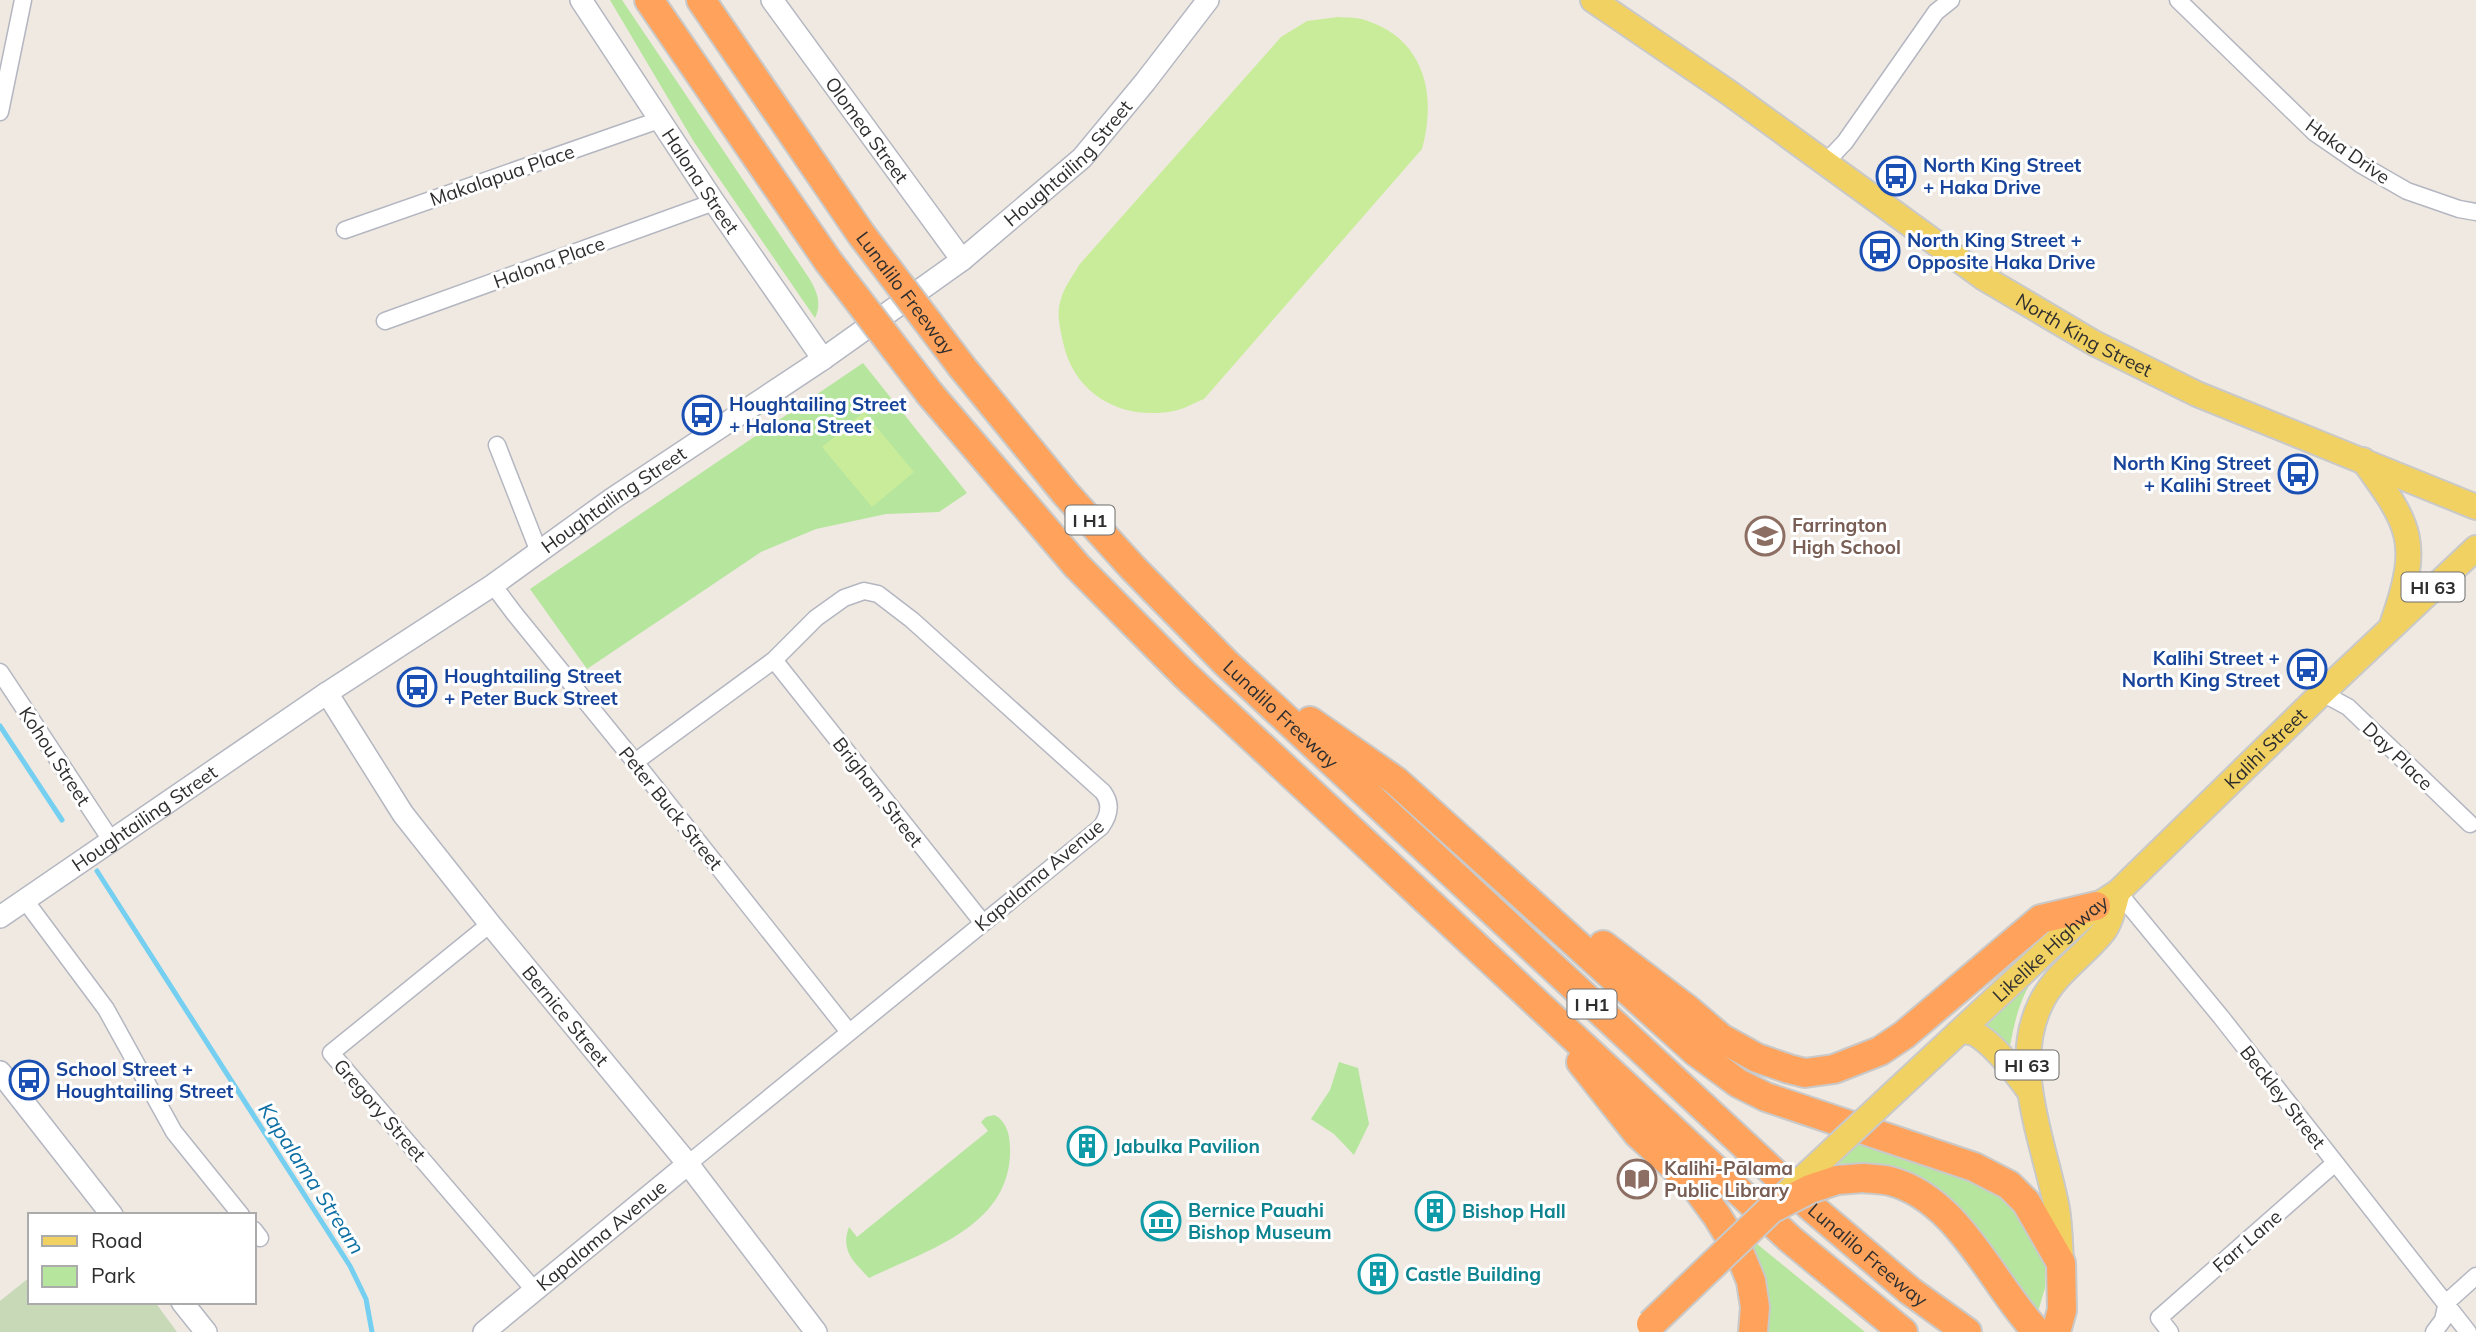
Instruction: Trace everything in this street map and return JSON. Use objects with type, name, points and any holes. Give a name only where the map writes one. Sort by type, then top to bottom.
[{"type":"highway","name":"Lunalilo Freeway","points":[[649,0],[828,261],[930,394],[1077,566],[1176,667],[1790,1238],[1903,1332]]},
{"type":"highway","name":"Lunalilo Freeway","points":[[701,0],[861,234],[962,367],[1066,494],[1133,568],[1227,664],[1810,1206],[1910,1291],[1967,1332]]},
{"type":"highway","points":[[1227,664],[1396,781],[1717,1069],[1766,1097],[1975,1167],[2009,1185],[2026,1202],[2061,1263]]},
{"type":"highway","points":[[1474,850],[1687,1009],[1721,1038],[1757,1058],[1805,1073],[1833,1069],[1880,1051],[1904,1035],[2041,919],[2107,899]]},
{"type":"highway","points":[[1520,986],[1638,1134],[1695,1186],[1717,1216],[1740,1254],[1751,1281],[1755,1307],[1753,1332]]},
{"type":"highway","points":[[1771,1209],[1810,1189],[1837,1180],[1863,1178],[1890,1181],[1913,1190],[1934,1204],[1954,1223],[2037,1332]]},
{"type":"highway","name":"Likelike Highway","points":[[1646,1328],[1771,1209]]},
{"type":"highway","name":"Likelike Highway","points":[[2056,1332],[2062,1310],[2061,1263]]},
{"type":"main road","name":"Halona Street","points":[[581,0],[714,202],[823,359]]},
{"type":"main road","name":"Olomea Street","points":[[772,0],[962,260]]},
{"type":"main road","name":"Houghtailing Street","points":[[0,917],[327,693],[493,585],[612,499],[823,359],[962,260],[1082,158],[1208,0]]},
{"type":"main road","name":"North King Street","points":[[1593,0],[1728,92],[1984,278],[2094,343],[2197,394],[2476,506]]},
{"type":"main road","points":[[2363,460],[2402,516],[2408,534],[2407,572],[2392,627]]},
{"type":"main road","name":"Kalihi Street","points":[[2107,899],[2476,548]]},
{"type":"main road","name":"Bernice Street","points":[[327,693],[403,814],[688,1164],[816,1332]]},
{"type":"main road","name":"Likelike Highway","points":[[1771,1209],[1958,1033],[2107,899]]},
{"type":"main road","name":"Likelike Highway","points":[[2061,1263],[2057,1212],[2027,1065],[2029,1035],[2040,1004],[2059,977],[2105,930],[2107,899]]},
{"type":"main road","points":[[1958,1033],[1971,1031],[1978,1035],[2011,1065],[2031,1092]]},
{"type":"main road","points":[[0,1072],[110,1213]]},
{"type":"main road","name":"Kapalama Avenue","points":[[491,1330],[688,1164]]},
{"type":"main road","points":[[184,1304],[206,1332]]},
{"type":"street","points":[[0,112],[23,0]]},
{"type":"street","points":[[1825,163],[1845,142],[1936,12],[1951,0]]},
{"type":"street","name":"Haka Drive","points":[[2178,0],[2315,133],[2360,164],[2407,191],[2476,212]]},
{"type":"street","name":"Makalapua Place","points":[[345,230],[659,120]]},
{"type":"street","name":"Halona Place","points":[[384,321],[714,202]]},
{"type":"street","points":[[497,445],[540,552]]},
{"type":"street","name":"Peter Buck Street","points":[[493,585],[849,1031]]},
{"type":"street","name":"Kapalama Avenue","points":[[635,762],[774,660],[816,618],[844,598],[855,593],[878,594],[912,620],[1105,795],[1109,811],[1101,827],[688,1164]]},
{"type":"street","name":"Brigham Street","points":[[774,660],[983,923]]},
{"type":"street","name":"Kohou Street","points":[[0,672],[111,840]]},
{"type":"street","name":"Day Place","points":[[2322,693],[2348,708],[2470,824]]},
{"type":"street","points":[[24,899],[106,1009],[174,1132],[239,1213]]},
{"type":"street","name":"Beckley Street","points":[[2107,899],[2221,1017],[2468,1332]]},
{"type":"street","name":"Gregory Street","points":[[490,924],[331,1053],[535,1291]]},
{"type":"street","name":"Farr Lane","points":[[2170,1332],[2159,1318],[2335,1163]]},
{"type":"street","points":[[2434,1332],[2443,1320],[2447,1302],[2476,1276]]},
{"type":"green space","points":[[610,0],[622,0],[809,278],[818,298],[815,318],[694,142]]},
{"type":"green space","points":[[1338,17],[1362,19],[1385,29],[1413,55],[1422,71],[1428,109],[1422,149],[1204,399],[1178,410],[1155,413],[1119,408],[1103,400],[1089,390],[1069,361],[1063,342],[1059,309],[1066,286],[1079,265],[1281,37],[1307,21]]},
{"type":"green space","points":[[863,363],[967,493],[939,512],[886,514],[816,529],[761,552],[587,669],[530,589]]},
{"type":"green space","points":[[864,412],[914,472],[872,507],[822,447]]},
{"type":"green space","points":[[2035,976],[2021,1003],[2009,1051],[1968,1019]]},
{"type":"green space","points":[[1339,1062],[1358,1068],[1369,1124],[1354,1155],[1334,1134],[1311,1119],[1330,1090]]},
{"type":"green space","points":[[994,1115],[1002,1120],[1006,1128],[1010,1147],[1007,1174],[997,1197],[982,1216],[962,1232],[869,1278],[847,1249],[849,1227],[857,1237],[988,1131],[981,1122]]},
{"type":"green space","points":[[1857,1139],[1950,1169],[2008,1198],[2039,1245],[2045,1267],[2045,1288],[2037,1315],[1894,1168],[1868,1163],[1830,1164]]},
{"type":"green space","points":[[1751,1239],[1865,1332],[1750,1332]]},
{"type":"green space","points":[[28,1279],[28,1304],[156,1304],[177,1332],[0,1332],[0,1301]]},
{"type":"waterway","name":"Kapalama Stream","points":[[0,726],[62,820]]},
{"type":"waterway","name":"Kapalama Stream","points":[[97,871],[350,1266],[366,1299],[372,1332]]},
{"type":"place","name":"North King Street + Haka Drive","points":[[1896,176]]},
{"type":"place","name":"North King Street + Opposite Haka Drive","points":[[1880,251]]},
{"type":"place","name":"Houghtailing Street + Halona Street","points":[[702,415]]},
{"type":"place","name":"North King Street + Kalihi Street","points":[[2298,474]]},
{"type":"place","name":"Farrington High School","points":[[1765,536]]},
{"type":"place","name":"Kalihi Street + North King Street","points":[[2307,669]]},
{"type":"place","name":"Houghtailing Street + Peter Buck Street","points":[[417,687]]},
{"type":"place","name":"School Street + Houghtailing Street","points":[[29,1080]]},
{"type":"place","name":"Jabulka Pavilion","points":[[1087,1146]]},
{"type":"place","name":"Kalihi-Pālama Public Library","points":[[1637,1179]]},
{"type":"place","name":"Bishop Hall","points":[[1435,1211]]},
{"type":"place","name":"Bernice Pauahi Bishop Museum","points":[[1161,1221]]},
{"type":"place","name":"Castle Building","points":[[1378,1274]]}]
